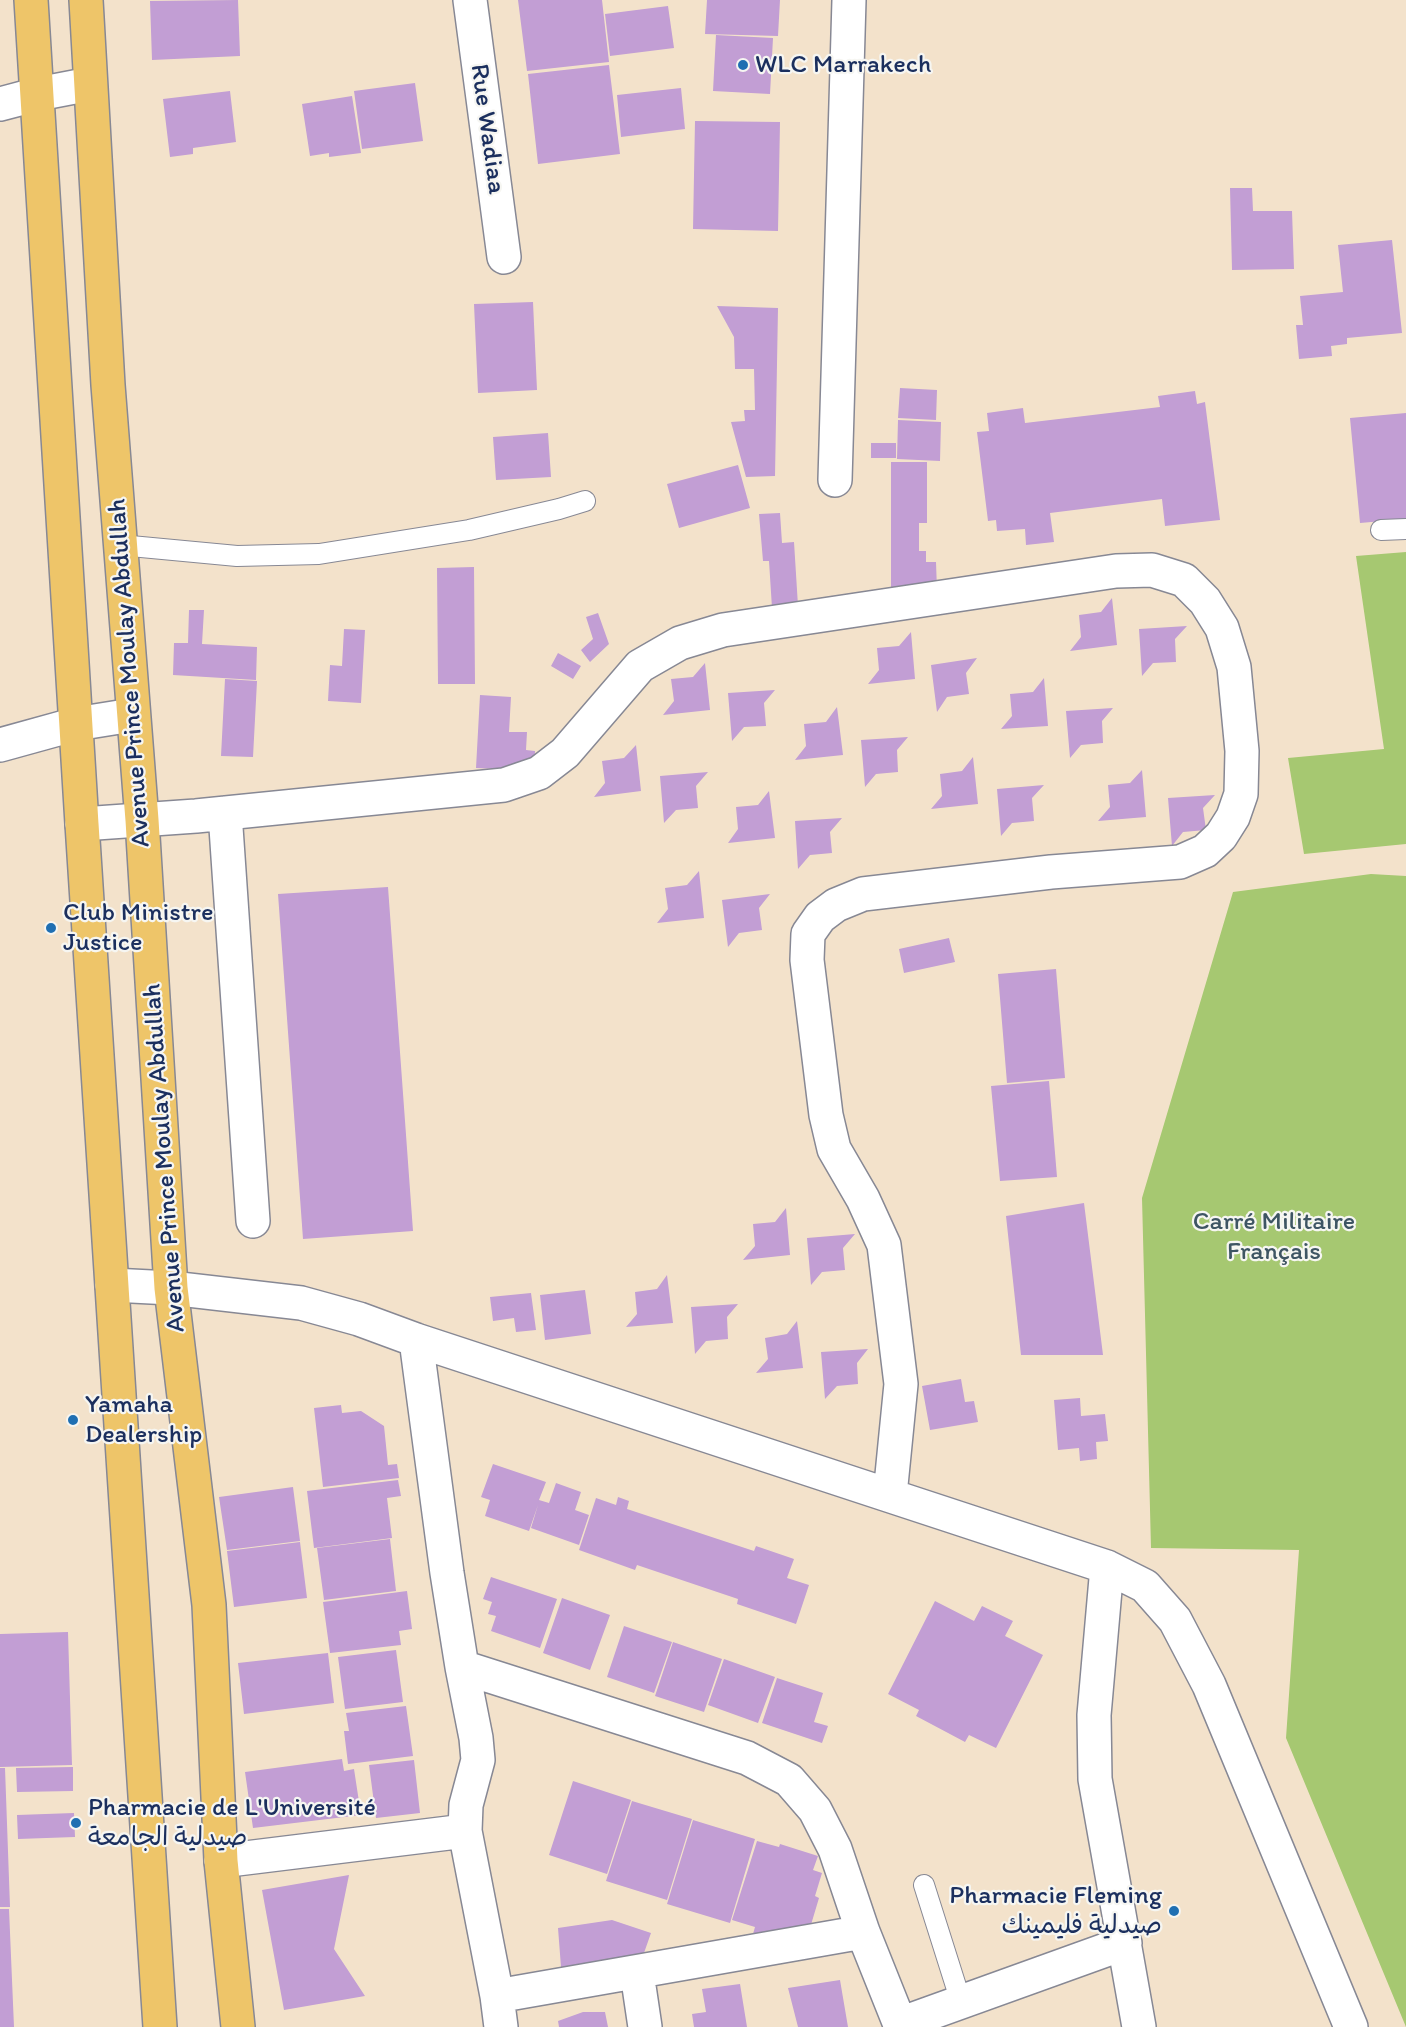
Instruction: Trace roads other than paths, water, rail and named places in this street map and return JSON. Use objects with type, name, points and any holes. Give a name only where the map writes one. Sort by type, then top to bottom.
[{"type":"main road","points":[[31,0],[160,2027]]},
{"type":"main road","name":"Avenue Prince Moulay Abdullah","points":[[86,0],[98,223],[132,715],[142,820],[171,1288],[208,1605],[221,1861],[238,2027]]},
{"type":"main road","points":[[46,228],[98,223]]},
{"type":"street","name":"Rue Wadiaa","points":[[470,0],[504,257]]},
{"type":"street","points":[[835,480],[849,0]]},
{"type":"street","points":[[0,104],[90,84]]},
{"type":"street","points":[[82,824],[225,813],[504,785],[539,774],[565,753],[640,666],[680,643],[723,630],[1116,570],[1152,570],[1184,580],[1205,601],[1222,628],[1234,667],[1242,751],[1241,794],[1233,817],[1221,836],[1205,851],[1180,862],[1051,872],[863,894],[836,905],[820,917],[808,934],[807,960],[826,1115],[834,1149],[863,1199],[884,1245],[901,1384],[890,1495]]},
{"type":"street","points":[[0,745],[76,724],[132,715]]},
{"type":"street","points":[[225,813],[253,1221]]},
{"type":"street","points":[[112,1285],[171,1288],[301,1303],[358,1319],[1107,1567],[1145,1586],[1175,1620],[1209,1685],[1351,2027]]},
{"type":"street","points":[[416,1340],[445,1561],[476,1738],[478,1760],[466,1805],[465,1831],[499,2012],[637,1973],[863,1932]]},
{"type":"street","points":[[1107,1567],[1094,1715],[1095,1779],[1139,2027]]},
{"type":"street","points":[[462,1666],[747,1758],[789,1780],[815,1810],[830,1839],[863,1932],[901,2025],[1125,1943]]},
{"type":"street","points":[[221,1861],[465,1831]]},
{"type":"street","points":[[637,1973],[645,2027]]},
{"type":"lane","points":[[120,545],[237,556],[319,554],[469,530],[585,501]]},
{"type":"lane","points":[[1381,530],[1406,529]]},
{"type":"lane","points":[[924,1885],[961,2002]]},
{"type":"place","name":"WLC Marrakech","points":[[743,65]]},
{"type":"place","name":"Club Ministre Justice","points":[[51,928]]},
{"type":"place","name":"Yamaha Dealership","points":[[73,1420]]},
{"type":"place","name":"Pharmacie de L'Université صيدلية الجامعة","points":[[76,1823]]},
{"type":"place","name":"Pharmacie Fleming صيدلية فليمينك","points":[[1174,1911]]},
{"type":"park label","name":"Carré Militaire Français","points":[[1274,1237]]}]
